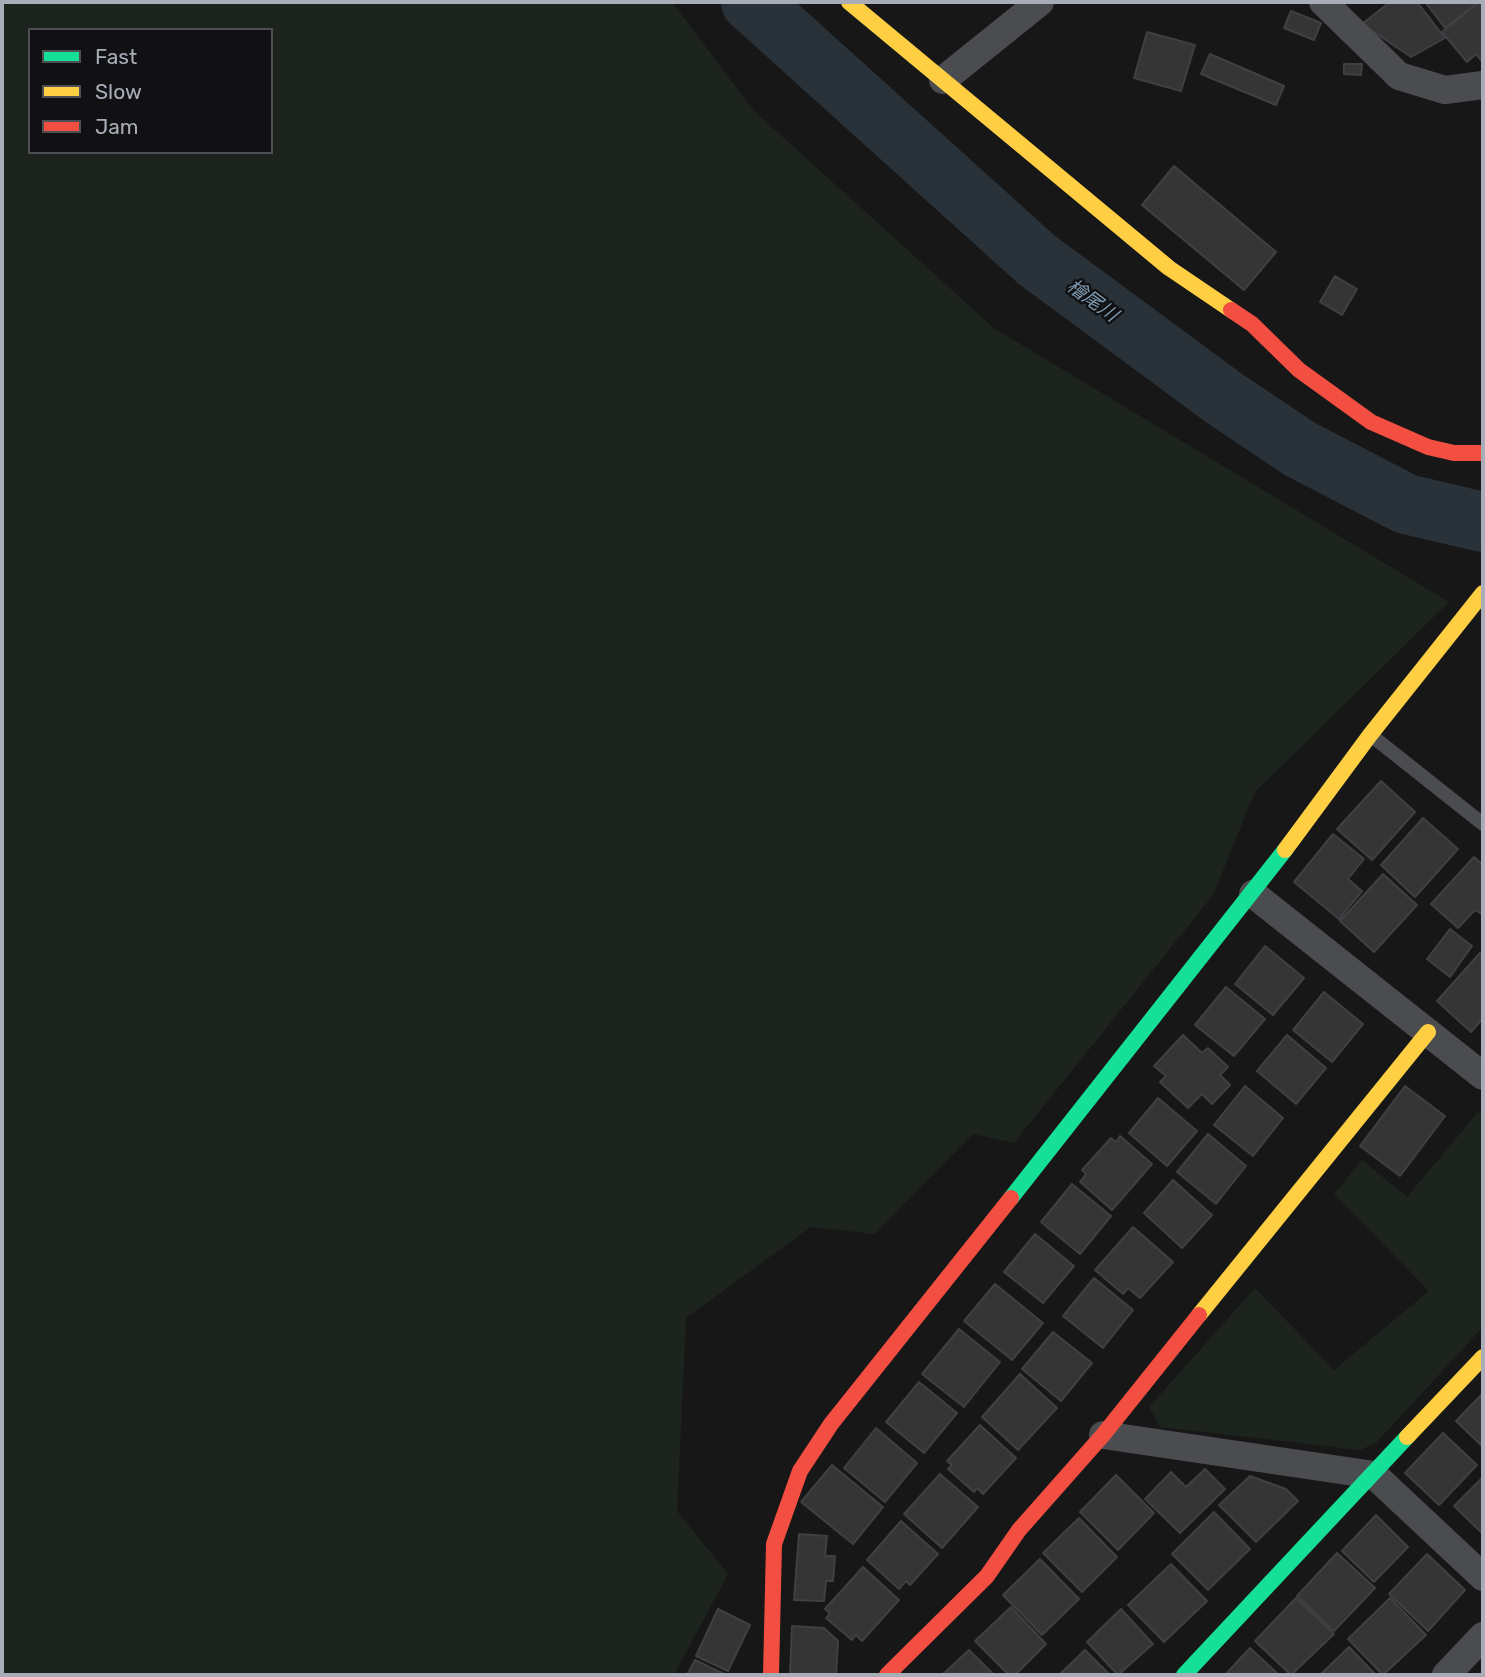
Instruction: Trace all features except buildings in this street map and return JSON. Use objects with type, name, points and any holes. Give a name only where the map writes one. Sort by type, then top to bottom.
[{"type":"street","points":[[849,2],[1169,268],[1252,324],[1299,370],[1371,422],[1428,447],[1454,453],[1483,453]]},
{"type":"street","points":[[943,80],[1040,2]]},
{"type":"street","points":[[1323,2],[1399,76],[1445,90],[1483,85]]},
{"type":"street","points":[[771,1675],[774,1544],[800,1471],[868,1374],[1253,894],[1370,735],[1483,593]]},
{"type":"street","points":[[1253,894],[1483,1076]]},
{"type":"street","points":[[887,1675],[987,1576],[1018,1530],[1103,1436],[1428,1032]]},
{"type":"street","points":[[1184,1675],[1483,1357]]},
{"type":"street","points":[[1103,1436],[1374,1475],[1483,1577]]},
{"type":"street","points":[[1446,1675],[1483,1636]]},
{"type":"lane","points":[[1370,735],[1483,824]]},
{"type":"shaded area","points":[[2,2],[672,2],[753,110],[994,328],[1449,602],[1255,792],[1213,895],[1014,1143],[973,1134],[874,1234],[811,1227],[686,1318],[677,1511],[728,1574],[674,1675],[2,1675]]},
{"type":"shaded area","points":[[1478,1112],[1483,1116],[1483,1327],[1376,1443],[1360,1450],[1160,1427],[1149,1407],[1255,1288],[1334,1370],[1429,1291],[1334,1194],[1362,1160],[1407,1197]]},
{"type":"waterway","name":"檜尾川","points":[[751,2],[1037,260],[1224,398],[1300,449],[1406,504],[1483,522]]},
{"type":"traffic: fast","points":[[1011,1198],[1285,850]]},
{"type":"traffic: fast","points":[[1184,1675],[1407,1437]]},
{"type":"traffic: slow","points":[[849,2],[1169,268],[1231,310]]},
{"type":"traffic: slow","points":[[1285,850],[1370,735],[1483,593]]},
{"type":"traffic: slow","points":[[1199,1315],[1428,1032]]},
{"type":"traffic: slow","points":[[1407,1437],[1483,1357]]},
{"type":"traffic: jam","points":[[1231,310],[1252,324],[1299,370],[1371,422],[1428,447],[1454,453],[1483,453]]},
{"type":"traffic: jam","points":[[771,1675],[774,1544],[800,1471],[831,1424],[1011,1198]]},
{"type":"traffic: jam","points":[[887,1675],[987,1576],[1019,1530],[1103,1435],[1199,1315]]}]
